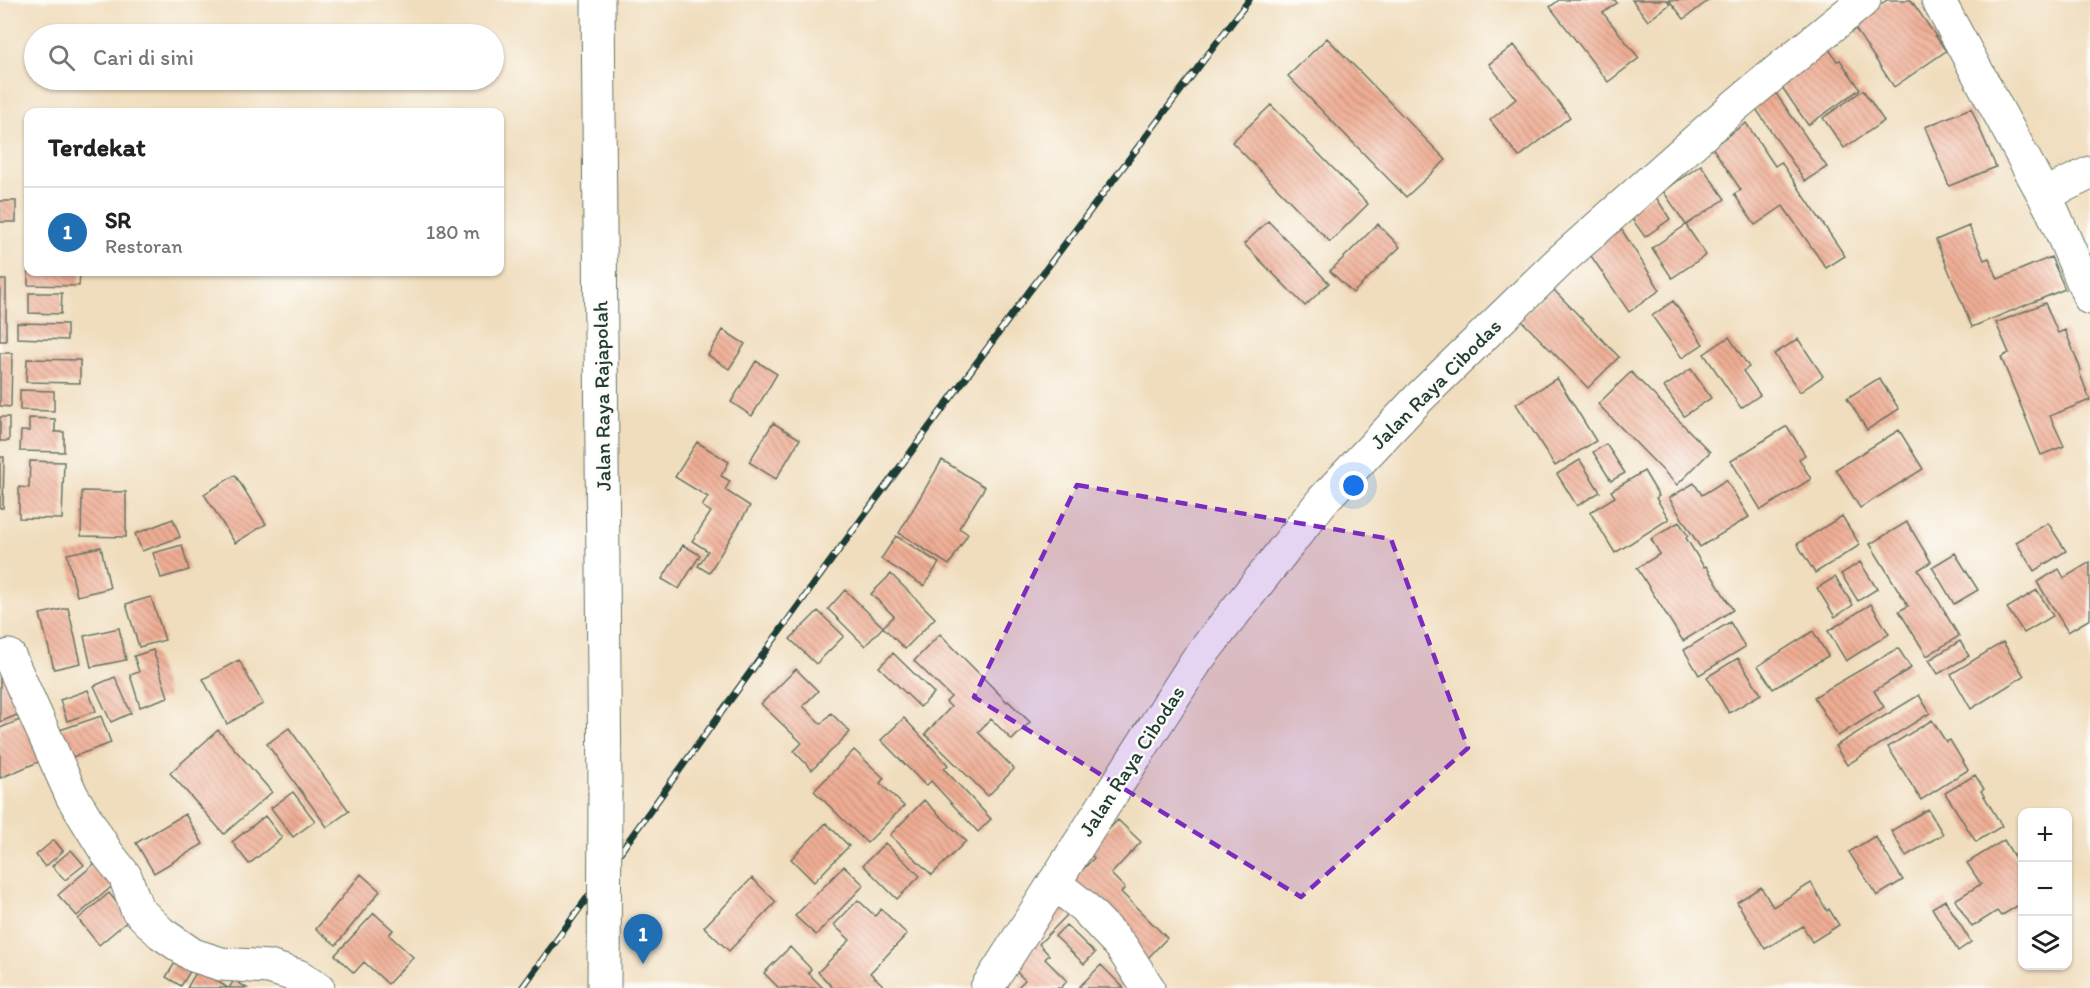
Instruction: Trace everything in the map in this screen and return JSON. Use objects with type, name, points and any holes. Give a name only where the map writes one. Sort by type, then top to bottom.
[{"type":"main road","name":"Jalan Raya Rajapolah","points":[[598,0],[605,792],[604,988]]},
{"type":"main road","name":"Jalan Raya Cibodas","points":[[987,988],[1197,660],[1323,500],[1419,398],[1559,262],[1737,104],[1864,0]]},
{"type":"main road","points":[[1938,0],[2053,212],[2090,298]]},
{"type":"main road","points":[[2044,195],[2090,173]]},
{"type":"main road","points":[[9,656],[72,796],[107,853],[125,876],[136,909],[161,933],[193,955],[221,964],[269,967],[298,976],[318,988]]},
{"type":"main road","points":[[1054,884],[1083,906],[1121,946],[1148,988]]},
{"type":"highlighted area","points":[[1077,485],[1391,539],[1468,748],[1301,897],[974,697]]},
{"type":"building","points":[[1559,0],[1615,0],[1617,3],[1603,13],[1639,58],[1608,82],[1550,7]]},
{"type":"building","points":[[1632,0],[1667,0],[1670,4],[1648,21]]},
{"type":"building","points":[[1669,0],[1709,0],[1684,19]]},
{"type":"building","points":[[1887,0],[1911,0],[1946,51],[1894,87],[1852,24]]},
{"type":"building","points":[[1327,38],[1446,160],[1406,197],[1288,76]]},
{"type":"building","points":[[1514,45],[1570,117],[1519,157],[1490,120],[1516,99],[1489,64]]},
{"type":"building","points":[[1826,45],[1837,61],[1840,60],[1860,89],[1808,125],[1777,80]]},
{"type":"building","points":[[1773,89],[1827,167],[1805,181],[1752,103]]},
{"type":"building","points":[[1863,90],[1884,121],[1844,148],[1823,118]]},
{"type":"building","points":[[1271,105],[1368,204],[1330,242],[1232,142]]},
{"type":"building","points":[[1971,108],[1996,167],[1949,186],[1925,127]]},
{"type":"building","points":[[1746,123],[1775,166],[1781,162],[1845,256],[1826,268],[1783,206],[1755,225],[1734,194],[1741,190],[1712,147]]},
{"type":"building","points":[[1701,165],[1725,199],[1686,225],[1663,191]]},
{"type":"building","points":[[1654,194],[1670,219],[1645,237],[1627,212]]},
{"type":"building","points":[[0,201],[16,201],[16,222],[0,222]]},
{"type":"building","points":[[1268,221],[1329,283],[1305,306],[1244,244]]},
{"type":"building","points":[[1378,224],[1400,247],[1353,293],[1330,271]]},
{"type":"building","points":[[1686,225],[1706,255],[1672,278],[1652,248]]},
{"type":"building","points":[[1969,226],[1984,260],[1989,258],[1998,279],[2051,257],[2065,289],[1972,327],[1936,240]]},
{"type":"building","points":[[1620,227],[1660,290],[1629,312],[1587,250]]},
{"type":"building","points":[[28,276],[80,276],[79,286],[28,285]]},
{"type":"building","points":[[0,280],[6,280],[6,341],[0,341]]},
{"type":"building","points":[[1552,288],[1619,357],[1588,388],[1520,319]]},
{"type":"building","points":[[29,293],[62,293],[61,314],[29,313]]},
{"type":"building","points":[[1673,301],[1703,344],[1682,358],[1652,316]]},
{"type":"building","points":[[2045,303],[2058,333],[2065,330],[2090,400],[2050,416],[2064,446],[2041,455],[2001,357],[2009,353],[1996,323]]},
{"type":"building","points":[[17,323],[67,324],[67,340],[17,338]]},
{"type":"building","points":[[723,330],[745,344],[729,369],[708,355]]},
{"type":"building","points":[[1729,337],[1749,367],[1743,371],[1760,395],[1741,408],[1704,354]]},
{"type":"building","points":[[1798,339],[1823,376],[1800,392],[1774,354]]},
{"type":"building","points":[[0,353],[12,353],[11,407],[0,406]]},
{"type":"building","points":[[27,359],[80,360],[80,383],[26,382]]},
{"type":"building","points":[[756,361],[777,374],[752,416],[731,402]]},
{"type":"building","points":[[1691,369],[1711,398],[1684,416],[1664,387]]},
{"type":"building","points":[[1631,372],[1710,452],[1677,485],[1598,404]]},
{"type":"building","points":[[1557,378],[1596,441],[1555,466],[1516,404]]},
{"type":"building","points":[[1879,378],[1899,409],[1867,430],[1847,398]]},
{"type":"building","points":[[20,390],[54,391],[54,411],[20,410]]},
{"type":"building","points":[[0,417],[9,417],[9,441],[0,441]]},
{"type":"building","points":[[29,418],[55,419],[55,432],[64,432],[64,452],[20,451],[21,431],[29,431]]},
{"type":"building","points":[[773,423],[800,439],[776,479],[749,462]]},
{"type":"building","points":[[1787,426],[1805,455],[1799,459],[1811,479],[1761,510],[1731,461]]},
{"type":"building","points":[[1899,430],[1923,469],[1860,508],[1836,469]]},
{"type":"building","points":[[697,442],[729,462],[721,476],[730,481],[725,490],[750,506],[709,573],[698,566],[708,551],[692,541],[711,512],[702,506],[708,497],[675,477]]},
{"type":"building","points":[[1606,444],[1625,473],[1611,481],[1593,452]]},
{"type":"building","points":[[0,457],[4,457],[3,508],[0,508]]},
{"type":"building","points":[[942,460],[985,487],[959,528],[968,534],[949,565],[899,533]]},
{"type":"building","points":[[1580,460],[1600,492],[1577,506],[1557,474]]},
{"type":"building","points":[[30,461],[64,462],[62,519],[19,518],[19,487],[29,488]]},
{"type":"building","points":[[1644,471],[1659,496],[1656,498],[1669,519],[1615,553],[1590,512],[1615,497],[1611,491]]},
{"type":"building","points":[[235,475],[266,524],[235,543],[204,494]]},
{"type":"building","points":[[1726,480],[1749,517],[1700,547],[1669,498],[1694,483],[1702,495]]},
{"type":"building","points":[[82,491],[126,492],[126,537],[81,536]]},
{"type":"building","points":[[1842,516],[1860,545],[1815,573],[1797,544]]},
{"type":"building","points":[[173,519],[180,537],[142,551],[135,534]]},
{"type":"building","points":[[1679,522],[1688,536],[1686,538],[1733,610],[1683,641],[1637,568],[1660,554],[1651,539]]},
{"type":"building","points":[[1907,522],[1931,562],[1918,570],[1959,636],[1927,656],[1899,611],[1908,606],[1870,544]]},
{"type":"building","points":[[2048,523],[2066,551],[2034,571],[2016,542]]},
{"type":"building","points":[[896,536],[939,563],[924,586],[881,559]]},
{"type":"building","points":[[182,545],[189,570],[161,578],[153,553]]},
{"type":"building","points":[[683,545],[700,555],[679,589],[662,579]]},
{"type":"building","points":[[101,547],[110,588],[77,596],[67,554]]},
{"type":"building","points":[[1955,553],[1978,590],[1954,604],[1932,567]]},
{"type":"building","points":[[1860,562],[1877,589],[1858,601],[1841,574]]},
{"type":"building","points":[[2090,562],[2090,619],[2068,632],[2037,582],[2059,569],[2064,578]]},
{"type":"building","points":[[891,574],[935,618],[905,649],[883,627],[894,616],[871,594]]},
{"type":"building","points":[[1835,577],[1853,605],[1835,617],[1817,588]]},
{"type":"building","points":[[845,590],[883,627],[865,646],[828,609]]},
{"type":"building","points":[[2037,590],[2053,616],[2024,633],[2007,608]]},
{"type":"building","points":[[151,597],[165,640],[139,647],[126,604]]},
{"type":"building","points":[[1871,604],[1889,634],[1846,661],[1828,631]]},
{"type":"building","points":[[68,608],[81,663],[54,669],[40,614]]},
{"type":"building","points":[[818,611],[844,636],[816,664],[790,639]]},
{"type":"building","points":[[1730,622],[1745,647],[1699,675],[1684,650]]},
{"type":"building","points":[[119,628],[126,660],[91,667],[84,636]]},
{"type":"building","points":[[1813,631],[1828,656],[1773,689],[1758,666]]},
{"type":"building","points":[[940,634],[1030,722],[1012,740],[991,719],[978,732],[1014,769],[988,796],[925,734],[951,707],[946,702],[951,697],[914,661]]},
{"type":"building","points":[[1960,641],[1969,656],[1938,674],[1929,660]]},
{"type":"building","points":[[2003,642],[2024,676],[1971,709],[1951,674]]},
{"type":"building","points":[[1898,648],[1911,668],[1874,691],[1884,707],[1838,736],[1814,697]]},
{"type":"building","points":[[153,650],[168,697],[140,707],[130,675],[139,672],[134,656]]},
{"type":"building","points":[[893,653],[934,693],[920,707],[879,667]]},
{"type":"building","points":[[1738,658],[1761,694],[1729,713],[1707,677]]},
{"type":"building","points":[[239,660],[263,704],[227,724],[203,679]]},
{"type":"building","points":[[0,666],[24,712],[0,722]]},
{"type":"building","points":[[796,669],[818,691],[803,706],[821,724],[831,713],[850,732],[812,770],[794,751],[802,743],[761,704]]},
{"type":"building","points":[[115,677],[131,713],[111,722],[94,686]]},
{"type":"building","points":[[88,690],[96,711],[67,721],[60,700]]},
{"type":"building","points":[[1919,695],[1930,713],[1847,765],[1835,746]]},
{"type":"building","points":[[101,716],[111,743],[61,761],[51,733]]},
{"type":"building","points":[[25,718],[43,760],[0,778],[0,728]]},
{"type":"building","points":[[904,718],[948,765],[944,769],[991,819],[978,832],[931,781],[926,786],[881,740]]},
{"type":"building","points":[[1932,720],[1946,742],[1950,740],[1968,770],[1921,800],[1888,747]]},
{"type":"building","points":[[289,728],[349,811],[327,827],[267,744]]},
{"type":"building","points":[[218,730],[272,792],[224,834],[170,773]]},
{"type":"building","points":[[854,750],[884,778],[880,783],[904,806],[867,843],[814,791]]},
{"type":"building","points":[[1975,775],[1984,789],[1981,791],[2002,826],[1976,842],[1945,793]]},
{"type":"building","points":[[293,792],[315,821],[293,837],[271,808]]},
{"type":"building","points":[[924,800],[966,841],[932,875],[890,835]]},
{"type":"building","points":[[1928,809],[1943,834],[1906,856],[1891,831]]},
{"type":"building","points":[[185,814],[203,844],[154,873],[136,843]]},
{"type":"building","points":[[265,816],[282,838],[249,864],[232,842]]},
{"type":"building","points":[[1118,820],[1141,842],[1111,874],[1125,888],[1121,892],[1167,938],[1147,959],[1070,883],[1094,858],[1087,851]]},
{"type":"building","points":[[826,823],[849,846],[814,882],[791,859]]},
{"type":"building","points":[[1875,836],[1903,880],[1877,896],[1849,852]]},
{"type":"building","points":[[54,840],[63,851],[45,867],[36,855]]},
{"type":"building","points":[[2004,840],[2018,863],[2018,905],[2001,916],[1997,911],[1972,927],[1955,900],[1981,884],[1967,863]]},
{"type":"building","points":[[885,843],[920,876],[897,899],[863,865]]},
{"type":"building","points":[[71,850],[84,865],[65,880],[52,866]]},
{"type":"building","points":[[100,859],[123,877],[77,916],[58,895]]},
{"type":"building","points":[[844,866],[864,885],[816,935],[795,916]]},
{"type":"building","points":[[361,874],[380,891],[336,945],[316,929]]},
{"type":"building","points":[[752,878],[776,902],[729,951],[704,927]]},
{"type":"building","points":[[1811,883],[1827,911],[1829,909],[1839,925],[1812,942],[1803,926],[1765,949],[1737,902],[1761,887],[1773,907]]},
{"type":"building","points":[[109,893],[130,919],[99,945],[78,919]]},
{"type":"building","points":[[858,900],[875,916],[881,909],[907,934],[870,973],[883,985],[880,988],[833,988],[818,972],[850,940],[834,925]]},
{"type":"building","points":[[1945,900],[1971,942],[1958,951],[1932,908]]},
{"type":"building","points":[[1059,903],[1069,913],[1039,944],[1049,955],[1045,959],[1067,981],[1061,988],[1017,988],[1025,980],[1009,965]]},
{"type":"building","points":[[374,913],[393,930],[389,935],[413,957],[388,984],[364,962],[354,973],[335,955]]},
{"type":"building","points":[[1066,925],[1095,953],[1084,964],[1055,936]]},
{"type":"building","points":[[790,947],[811,969],[808,973],[823,988],[779,988],[764,973]]},
{"type":"building","points":[[180,955],[194,965],[181,986],[166,977]]},
{"type":"building","points":[[1101,965],[1124,988],[1078,988]]},
{"type":"building","points":[[198,969],[228,988],[187,988]]},
{"type":"building","points":[[234,980],[247,988],[229,988]]},
{"type":"railway","points":[[522,988],[827,566],[1028,293],[1249,0]]},
{"type":"place","name":"SR","points":[[643,964]]}]
